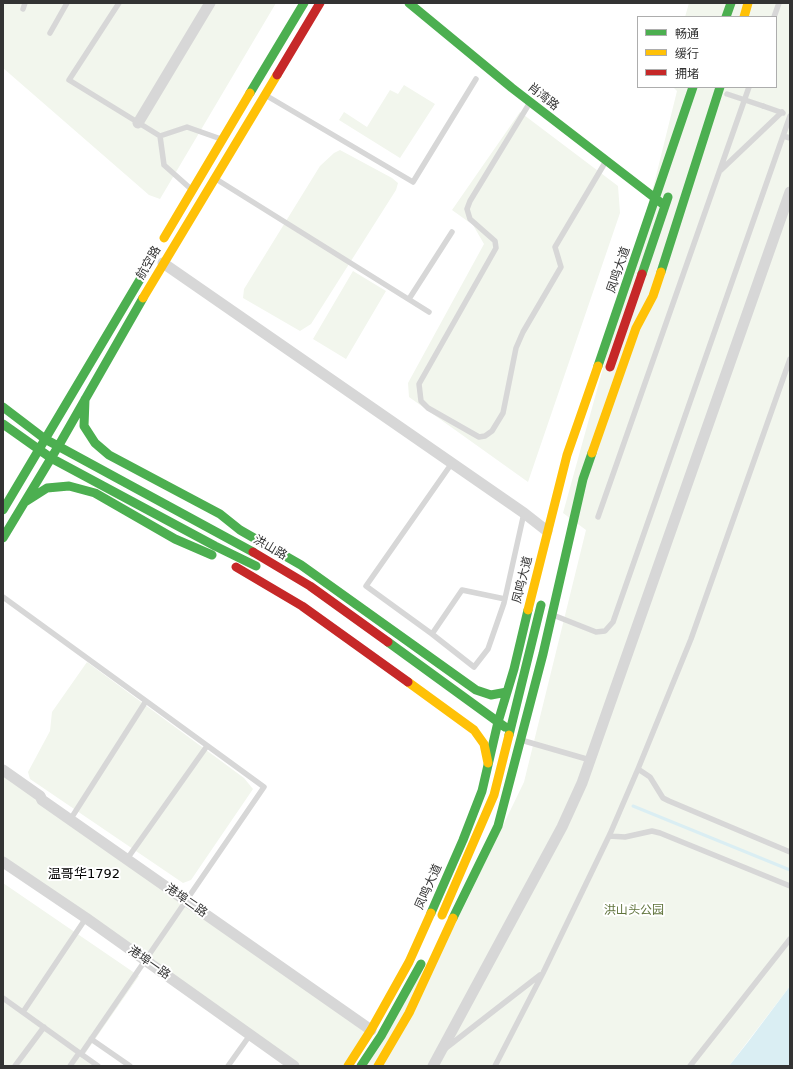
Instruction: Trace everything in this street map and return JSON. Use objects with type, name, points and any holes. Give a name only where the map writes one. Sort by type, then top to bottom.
[{"type":"street","points":[[138,122],[210,3]]},
{"type":"street","name":"航空路","points":[[159,247],[304,3]]},
{"type":"street","name":"航空路","points":[[3,538],[59,445],[163,263],[320,3]]},
{"type":"street","name":"肖湾路","points":[[409,3],[530,102],[666,206]]},
{"type":"street","points":[[726,16],[731,3]]},
{"type":"street","points":[[744,16],[748,3]]},
{"type":"street","name":"凤鸣大道","points":[[348,1066],[371,1030],[409,962],[464,840],[482,791],[488,766],[493,731],[498,722],[507,692],[566,455],[656,199],[693,88]]},
{"type":"street","points":[[378,1066],[409,1013],[477,866],[498,826],[552,614],[583,479],[636,328],[653,296],[722,91]]},
{"type":"street","name":"凤鸣大道","points":[[606,377],[670,191]]},
{"type":"street","points":[[433,1066],[562,827],[582,783],[790,192]]},
{"type":"street","name":"航空路","points":[[3,510],[151,260]]},
{"type":"street","points":[[163,263],[524,513],[547,531]]},
{"type":"street","points":[[85,399],[84,426],[95,443],[109,455],[220,514],[240,530],[301,565],[476,690],[491,695],[507,692]]},
{"type":"street","name":"洪山路","points":[[3,407],[45,439],[59,445],[250,550],[310,586],[511,731]]},
{"type":"street","name":"洪山路","points":[[3,424],[51,458],[266,572]]},
{"type":"street","points":[[565,501],[573,468]]},
{"type":"street","points":[[25,502],[47,488],[69,486],[95,493],[175,539],[217,557],[260,580],[302,606],[474,730],[484,744],[488,766]]},
{"type":"street","points":[[293,587],[351,627]]},
{"type":"street","name":"凤鸣大道","points":[[437,927],[494,796],[543,596]]},
{"type":"street","points":[[493,731],[508,742]]},
{"type":"street","name":"港埠二路","points":[[3,770],[70,820],[371,1030]]},
{"type":"street","name":"港埠一路","points":[[3,862],[86,918],[294,1066]]},
{"type":"street","points":[[361,1066],[381,1036],[425,955]]},
{"type":"lane","points":[[50,33],[67,3]]},
{"type":"lane","points":[[119,3],[69,80],[160,136],[164,165],[192,190]]},
{"type":"lane","points":[[774,16],[779,3]]},
{"type":"lane","points":[[265,95],[413,182],[476,79]]},
{"type":"lane","points":[[598,517],[749,88]]},
{"type":"lane","points":[[552,614],[596,632],[605,631],[614,622],[790,115],[722,91]]},
{"type":"lane","points":[[530,102],[470,201],[467,209],[470,218],[495,241],[496,248],[419,384],[421,401],[428,408],[479,437],[485,436],[492,431],[503,413],[516,348],[523,332],[561,267],[555,247],[606,161]]},
{"type":"lane","points":[[719,172],[782,112]]},
{"type":"lane","points":[[160,136],[187,127],[223,140]]},
{"type":"lane","points":[[783,136],[790,138]]},
{"type":"lane","points":[[214,178],[429,312]]},
{"type":"lane","points":[[409,299],[452,232]]},
{"type":"lane","points":[[495,1066],[543,973],[609,836],[638,769],[691,639],[790,360]]},
{"type":"lane","points":[[452,463],[366,586],[474,667],[488,649],[505,599],[524,513]]},
{"type":"lane","points":[[432,634],[462,590],[505,599]]},
{"type":"lane","points":[[3,597],[264,787],[91,1039],[70,1066]]},
{"type":"lane","points":[[70,820],[146,701]]},
{"type":"lane","points":[[521,740],[590,760]]},
{"type":"lane","points":[[127,859],[207,746]]},
{"type":"lane","points":[[638,769],[650,777],[663,798],[790,852]]},
{"type":"lane","points":[[609,836],[625,837],[652,831],[660,833],[790,886]]},
{"type":"lane","points":[[23,1012],[86,918]]},
{"type":"lane","points":[[690,1066],[790,939]]},
{"type":"lane","points":[[441,1052],[543,973]]},
{"type":"lane","points":[[3,998],[98,1066]]},
{"type":"lane","points":[[16,1066],[44,1028]]},
{"type":"lane","points":[[228,1066],[250,1035]]},
{"type":"lane","points":[[91,1039],[130,1066]]},
{"type":"green space","points":[[3,3],[276,3],[160,199],[149,195],[3,68]]},
{"type":"green space","name":"洪山头公园","points":[[689,3],[790,3],[790,986],[729,1066],[357,1066],[455,925],[524,782],[586,530],[563,513],[655,180],[677,91],[674,88],[777,88],[777,16],[685,16]]},
{"type":"green space","points":[[404,85],[435,104],[400,158],[339,120],[344,112],[367,127],[390,90],[398,94]]},
{"type":"green space","points":[[520,112],[618,186],[620,213],[528,482],[409,397],[408,383],[484,244],[473,225],[452,210]]},
{"type":"green space","points":[[340,150],[392,178],[398,183],[396,190],[311,324],[300,331],[243,298],[244,289],[320,166],[334,153]]},
{"type":"green space","points":[[353,271],[386,291],[346,359],[313,339]]},
{"type":"green space","points":[[87,662],[244,778],[253,789],[191,880],[183,883],[30,779],[28,772],[50,731],[52,712]]},
{"type":"green space","points":[[3,770],[371,1030],[348,1066],[294,1066],[3,862]]},
{"type":"green space","points":[[3,883],[139,976],[82,1058],[93,1066],[3,1066]]},
{"type":"shaded area","points":[[790,986],[790,1066],[729,1066],[748,1042]]},
{"type":"waterway","points":[[633,806],[790,870]]},
{"type":"traffic: fast","points":[[250,93],[304,3]]},
{"type":"traffic: fast","points":[[409,3],[512,88],[664,205]]},
{"type":"traffic: fast","points":[[726,16],[731,3]]},
{"type":"traffic: fast","points":[[598,366],[693,88]]},
{"type":"traffic: fast","points":[[661,272],[720,88]]},
{"type":"traffic: fast","points":[[642,274],[668,197]]},
{"type":"traffic: fast","points":[[3,510],[148,266]]},
{"type":"traffic: fast","points":[[3,538],[59,445],[143,298]]},
{"type":"traffic: fast","points":[[85,399],[84,426],[95,443],[109,455],[220,514],[240,530],[301,565],[476,690],[491,695],[507,692]]},
{"type":"traffic: fast","points":[[3,407],[45,439],[253,552]]},
{"type":"traffic: fast","points":[[3,424],[51,458],[215,546],[256,566]]},
{"type":"traffic: fast","points":[[453,918],[498,826],[543,654],[583,479],[592,453]]},
{"type":"traffic: fast","points":[[25,502],[47,488],[69,486],[95,493],[175,539],[212,555]]},
{"type":"traffic: fast","points":[[509,735],[541,605]]},
{"type":"traffic: fast","points":[[431,913],[463,840],[482,791],[498,722],[514,669],[528,610]]},
{"type":"traffic: fast","points":[[388,642],[505,727]]},
{"type":"traffic: fast","points":[[361,1066],[381,1036],[421,964]]},
{"type":"traffic: slow","points":[[744,16],[748,3]]},
{"type":"traffic: slow","points":[[143,298],[277,75]]},
{"type":"traffic: slow","points":[[164,238],[250,93]]},
{"type":"traffic: slow","points":[[592,453],[636,328],[653,296],[661,272]]},
{"type":"traffic: slow","points":[[528,610],[567,455],[598,366]]},
{"type":"traffic: slow","points":[[408,682],[474,730],[484,744],[488,763]]},
{"type":"traffic: slow","points":[[442,915],[494,795],[509,735]]},
{"type":"traffic: slow","points":[[348,1066],[371,1030],[409,962],[431,913]]},
{"type":"traffic: slow","points":[[378,1066],[409,1013],[453,918]]},
{"type":"traffic: jam","points":[[277,75],[320,3]]},
{"type":"traffic: jam","points":[[610,367],[642,274]]},
{"type":"traffic: jam","points":[[253,552],[310,586],[388,642]]},
{"type":"traffic: jam","points":[[236,567],[302,606],[408,682]]},
{"type":"district","name":"温哥华1792","points":[[84,875]]}]
